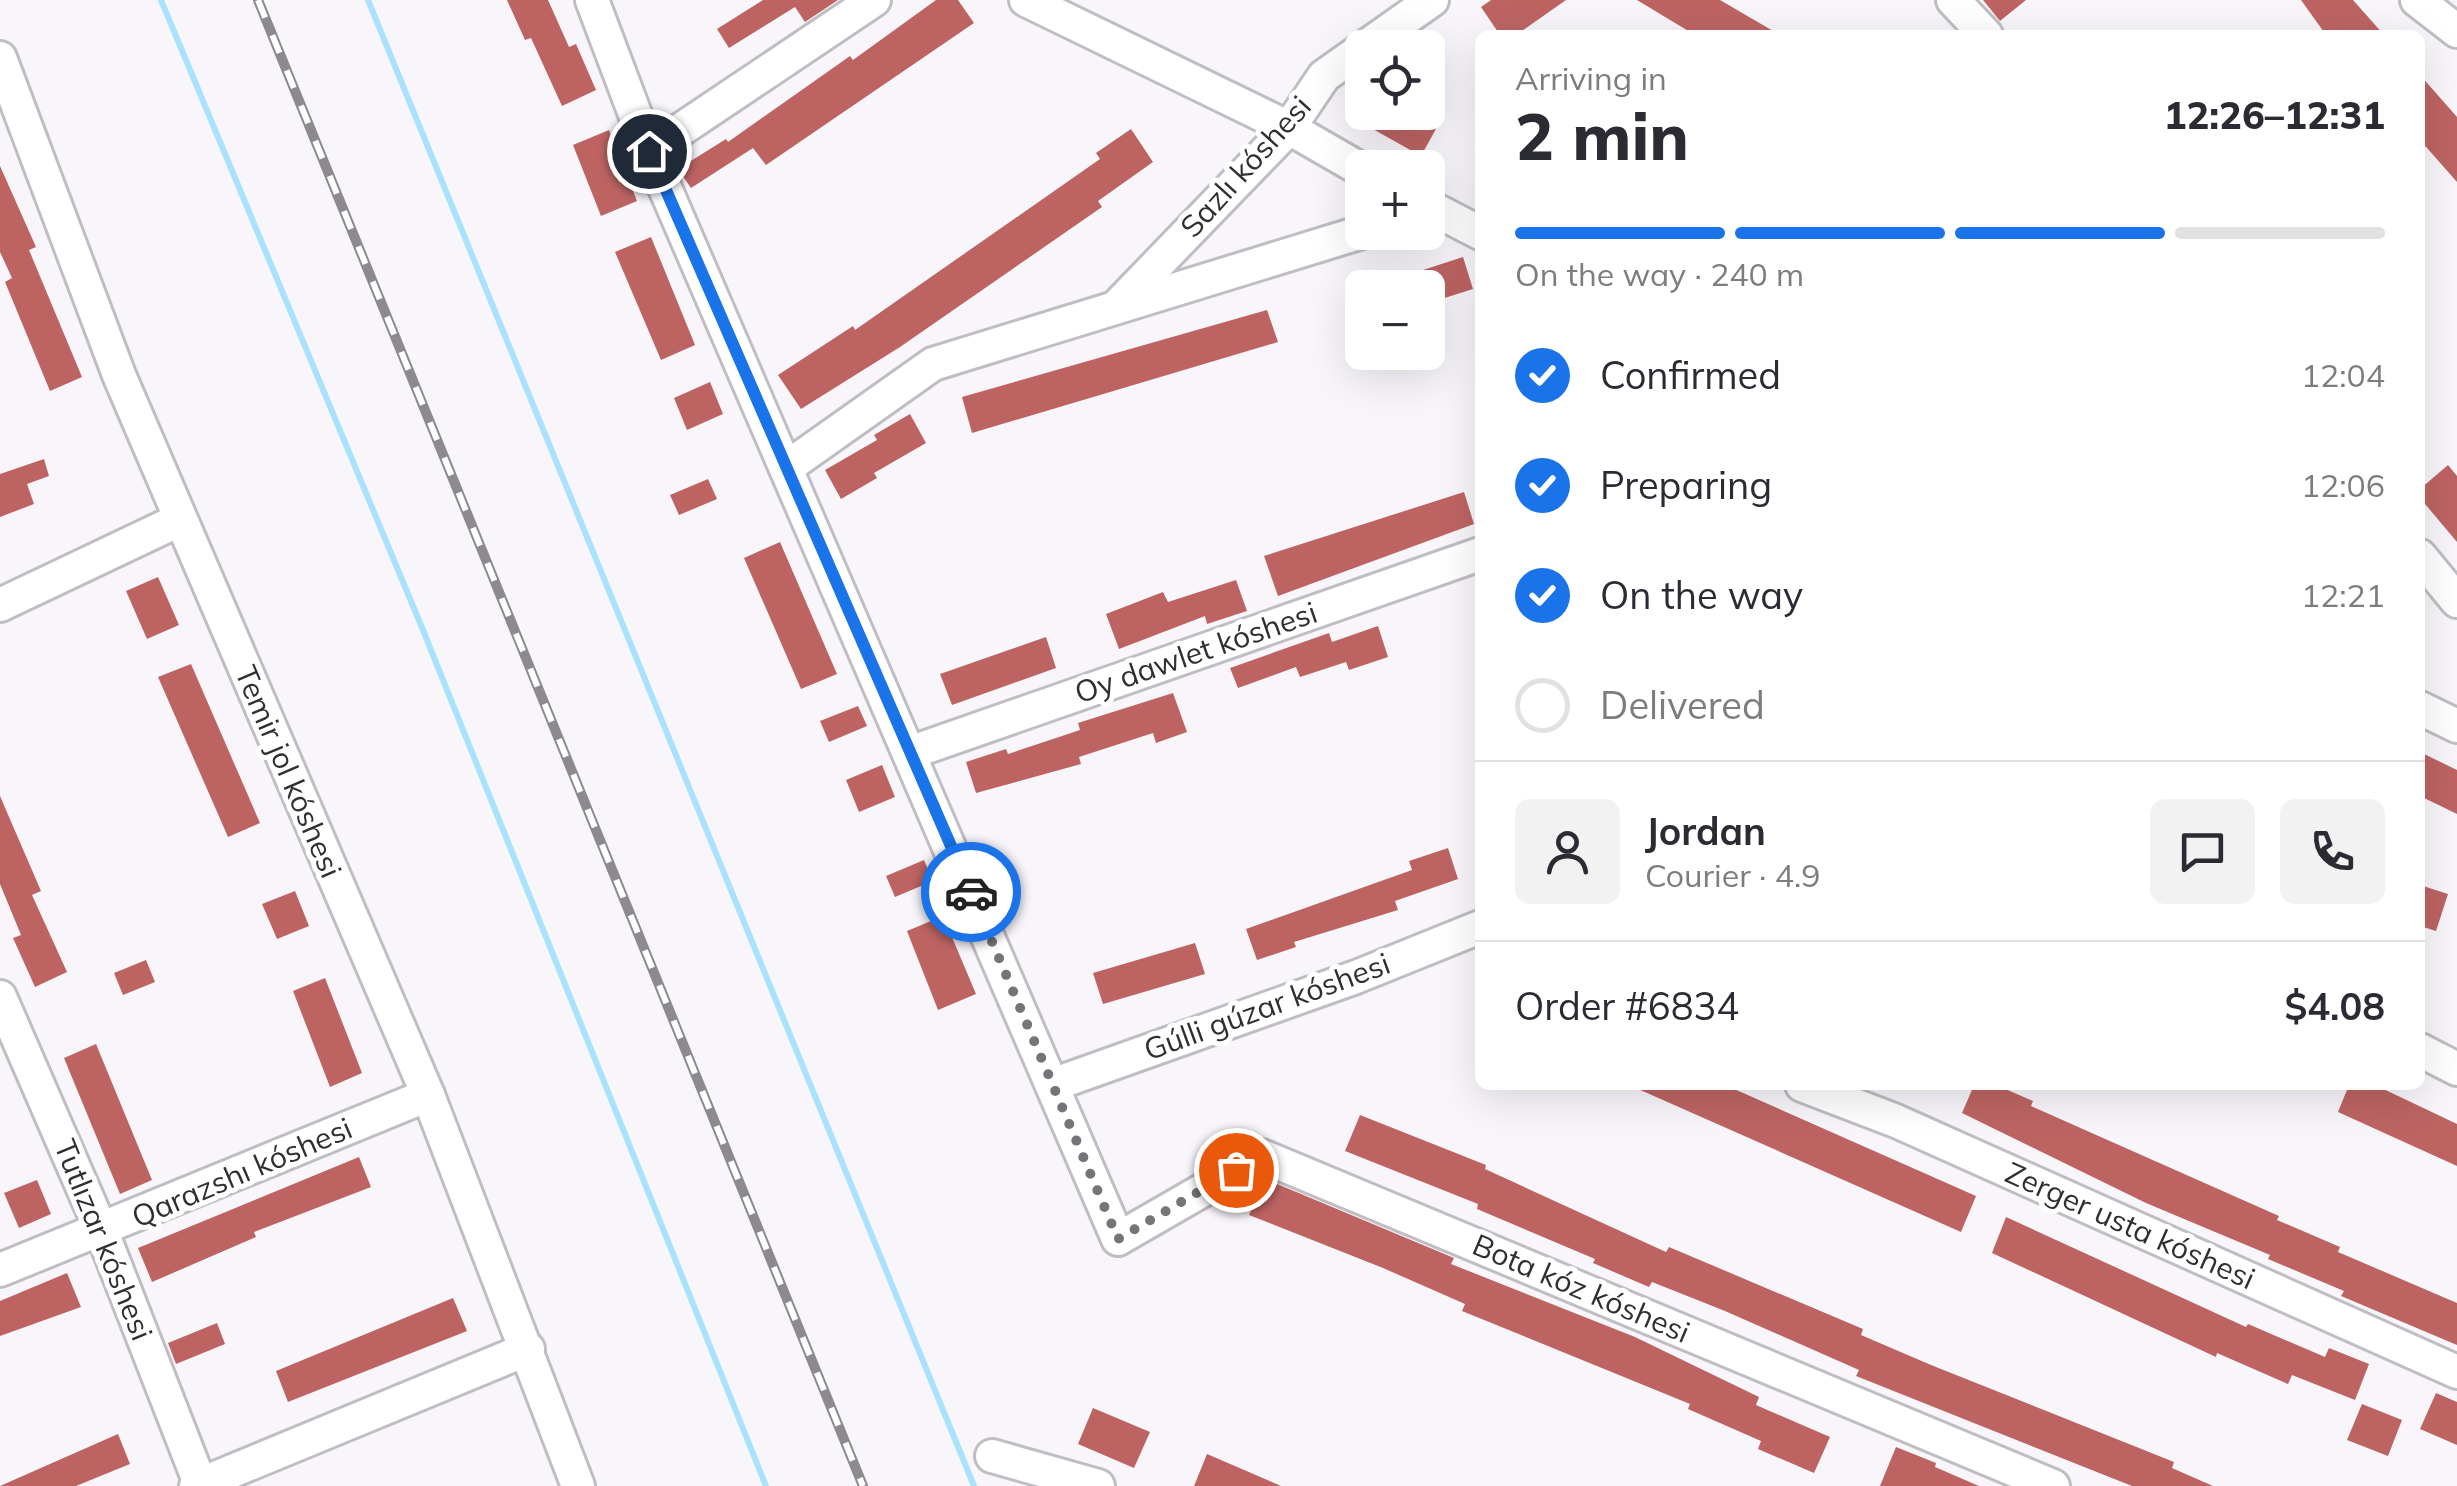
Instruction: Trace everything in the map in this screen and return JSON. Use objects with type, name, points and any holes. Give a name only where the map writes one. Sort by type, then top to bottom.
[{"type":"street","points":[[592,0],[649,151],[912,752],[1052,1085]]},
{"type":"street","points":[[649,151],[874,0]]},
{"type":"street","points":[[1026,0],[1289,128],[1345,160]]},
{"type":"street","name":"Sazlı kóshesi","points":[[1115,308],[1289,128],[1324,76],[1432,0]]},
{"type":"street","points":[[1953,0],[1981,30]]},
{"type":"street","points":[[2417,0],[2457,31]]},
{"type":"street","name":"Temir jol kóshesi","points":[[0,58],[112,358],[428,1095],[578,1486]]},
{"type":"street","points":[[1445,216],[1475,231]]},
{"type":"street","name":"Sazlı kóshesi","points":[[786,468],[934,364],[1345,237]]},
{"type":"street","points":[[0,605],[179,520]]},
{"type":"street","name":"Oy dawlet kóshesi","points":[[912,752],[1475,556]]},
{"type":"street","points":[[2425,562],[2457,601]]},
{"type":"street","points":[[2425,710],[2457,726]]},
{"type":"street","name":"Gúlli gúzar kóshesi","points":[[1052,1085],[1475,929]]},
{"type":"street","name":"Tutlızar kóshesi","points":[[0,997],[102,1232],[199,1485]]},
{"type":"street","points":[[2425,1053],[2457,1069]]},
{"type":"street","name":"Bota kóz kóshesi","points":[[1052,1085],[1118,1239],[1262,1156],[2053,1486]]},
{"type":"street","name":"Zerger usta kóshesi","points":[[1815,1090],[1896,1121],[2457,1372]]},
{"type":"street","name":"Qarazshı kóshesi","points":[[0,1270],[102,1232],[428,1095]]},
{"type":"street","points":[[199,1485],[528,1348]]},
{"type":"street","points":[[992,1456],[1098,1486]]},
{"type":"building","points":[[507,0],[548,0],[569,47],[576,44],[596,90],[562,106],[531,38],[525,40]]},
{"type":"building","points":[[763,0],[838,0],[805,22],[795,7],[729,48],[717,29]]},
{"type":"building","points":[[936,0],[958,0],[974,23],[766,165],[753,148],[691,188],[678,169],[726,139],[728,142]]},
{"type":"building","points":[[1491,0],[1566,0],[1523,30],[1497,30],[1481,7]]},
{"type":"building","points":[[1637,0],[1720,0],[1771,30],[1687,30]]},
{"type":"building","points":[[1983,0],[2026,0],[2000,21]]},
{"type":"building","points":[[2301,0],[2353,0],[2380,30],[2322,30]]},
{"type":"building","points":[[2425,81],[2457,117],[2457,182],[2425,146]]},
{"type":"building","points":[[1131,129],[1153,162],[1098,201],[1102,207],[900,347],[801,409],[778,375],[853,326],[855,330],[1100,159],[1096,153]]},
{"type":"building","points":[[609,130],[637,201],[601,216],[573,145]]},
{"type":"building","points":[[1375,130],[1435,130],[1424,150],[1410,150]]},
{"type":"building","points":[[0,166],[36,247],[29,250],[82,377],[50,391],[5,282],[12,278],[0,252]]},
{"type":"building","points":[[651,237],[695,345],[661,360],[615,252]]},
{"type":"building","points":[[1463,257],[1473,289],[1445,298],[1445,270],[1423,270]]},
{"type":"building","points":[[1267,310],[1278,342],[972,433],[962,397]]},
{"type":"building","points":[[710,382],[723,414],[687,430],[674,398]]},
{"type":"building","points":[[910,414],[926,443],[874,473],[877,478],[841,499],[825,470],[877,440],[874,435]]},
{"type":"building","points":[[44,459],[49,476],[27,484],[34,504],[0,517],[0,474]]},
{"type":"building","points":[[2448,465],[2457,476],[2457,542],[2425,504],[2425,485]]},
{"type":"building","points":[[708,479],[717,499],[679,515],[670,495]]},
{"type":"building","points":[[1464,492],[1474,524],[1278,596],[1264,556]]},
{"type":"building","points":[[780,542],[837,674],[801,689],[744,558]]},
{"type":"building","points":[[158,577],[179,625],[147,639],[126,591]]},
{"type":"building","points":[[1236,580],[1247,611],[1207,624],[1205,616],[1119,649],[1106,614],[1163,592],[1168,602]]},
{"type":"building","points":[[1378,626],[1388,657],[1349,670],[1346,662],[1300,677],[1296,667],[1238,688],[1230,668],[1329,633],[1332,642]]},
{"type":"building","points":[[1046,637],[1056,668],[952,705],[940,674]]},
{"type":"building","points":[[191,664],[260,823],[228,837],[158,677]]},
{"type":"building","points":[[1173,693],[1187,732],[1156,743],[1153,733],[1079,757],[1081,764],[976,793],[966,762],[1006,749],[1008,754],[1080,730],[1078,723]]},
{"type":"building","points":[[858,706],[867,726],[829,742],[820,721]]},
{"type":"building","points":[[2425,754],[2457,770],[2457,814],[2425,798]]},
{"type":"building","points":[[882,765],[895,797],[859,812],[846,780]]},
{"type":"building","points":[[0,796],[41,891],[32,895],[67,972],[35,987],[13,938],[21,935],[0,884]]},
{"type":"building","points":[[1448,848],[1458,879],[1395,901],[1398,910],[1294,942],[1296,947],[1257,960],[1246,929],[1412,870],[1409,861]]},
{"type":"building","points":[[924,860],[933,881],[895,897],[886,876]]},
{"type":"building","points":[[2425,887],[2448,894],[2436,931],[2425,928]]},
{"type":"building","points":[[295,891],[309,926],[277,939],[262,904]]},
{"type":"building","points":[[943,916],[976,994],[938,1010],[907,931]]},
{"type":"building","points":[[1195,943],[1205,974],[1103,1004],[1093,973]]},
{"type":"building","points":[[146,960],[155,982],[123,995],[114,973]]},
{"type":"building","points":[[325,978],[362,1073],[330,1087],[293,991]]},
{"type":"building","points":[[96,1044],[152,1180],[120,1194],[64,1058]]},
{"type":"building","points":[[1640,1090],[1736,1090],[1976,1196],[1961,1232]]},
{"type":"building","points":[[1972,1090],[2008,1090],[2033,1101],[2031,1106],[2279,1216],[2277,1220],[2340,1247],[2338,1252],[2457,1303],[2457,1345],[2341,1296],[2344,1291],[2268,1259],[2270,1255],[2146,1203],[1962,1113]]},
{"type":"building","points":[[2347,1090],[2386,1090],[2457,1124],[2457,1166],[2338,1112]]},
{"type":"building","points":[[1360,1115],[1486,1165],[1485,1169],[1666,1252],[1669,1247],[1863,1329],[1861,1335],[1931,1365],[2174,1462],[2172,1468],[2213,1486],[2132,1486],[1856,1376],[1859,1370],[1725,1311],[1652,1282],[1649,1287],[1593,1263],[1595,1259],[1477,1209],[1478,1204],[1345,1151]]},
{"type":"building","points":[[359,1157],[371,1187],[254,1232],[256,1237],[152,1282],[138,1248]]},
{"type":"building","points":[[1265,1179],[1454,1258],[1451,1264],[1635,1337],[1759,1397],[1756,1405],[1830,1437],[1814,1473],[1758,1449],[1761,1441],[1688,1409],[1690,1404],[1462,1311],[1465,1304],[1249,1215]]},
{"type":"building","points":[[37,1180],[51,1214],[19,1228],[4,1193]]},
{"type":"building","points":[[2006,1217],[2246,1327],[2248,1324],[2325,1357],[2329,1348],[2369,1364],[2355,1400],[2292,1375],[2288,1384],[2217,1353],[2216,1357],[1992,1253]]},
{"type":"building","points":[[67,1273],[81,1307],[0,1336],[0,1301]]},
{"type":"building","points":[[453,1298],[467,1331],[288,1402],[276,1371]]},
{"type":"building","points":[[217,1323],[225,1344],[176,1364],[168,1343]]},
{"type":"building","points":[[2436,1393],[2457,1402],[2457,1445],[2420,1429]]},
{"type":"building","points":[[2362,1404],[2402,1420],[2388,1456],[2347,1440]]},
{"type":"building","points":[[1093,1408],[1150,1432],[1134,1468],[1078,1444]]},
{"type":"building","points":[[118,1434],[130,1464],[76,1486],[0,1486]]},
{"type":"building","points":[[1896,1447],[1936,1463],[1935,1467],[1979,1486],[1880,1486]]},
{"type":"building","points":[[1207,1454],[1281,1486],[1194,1486]]},
{"type":"waterway","points":[[161,0],[423,630],[766,1486]]},
{"type":"waterway","points":[[368,0],[974,1486]]},
{"type":"railway","points":[[258,0],[863,1486]]},
{"type":"way so far","points":[[971,892],[1118,1239],[1236,1170]]},
{"type":"route","points":[[649,151],[971,892]]}]
